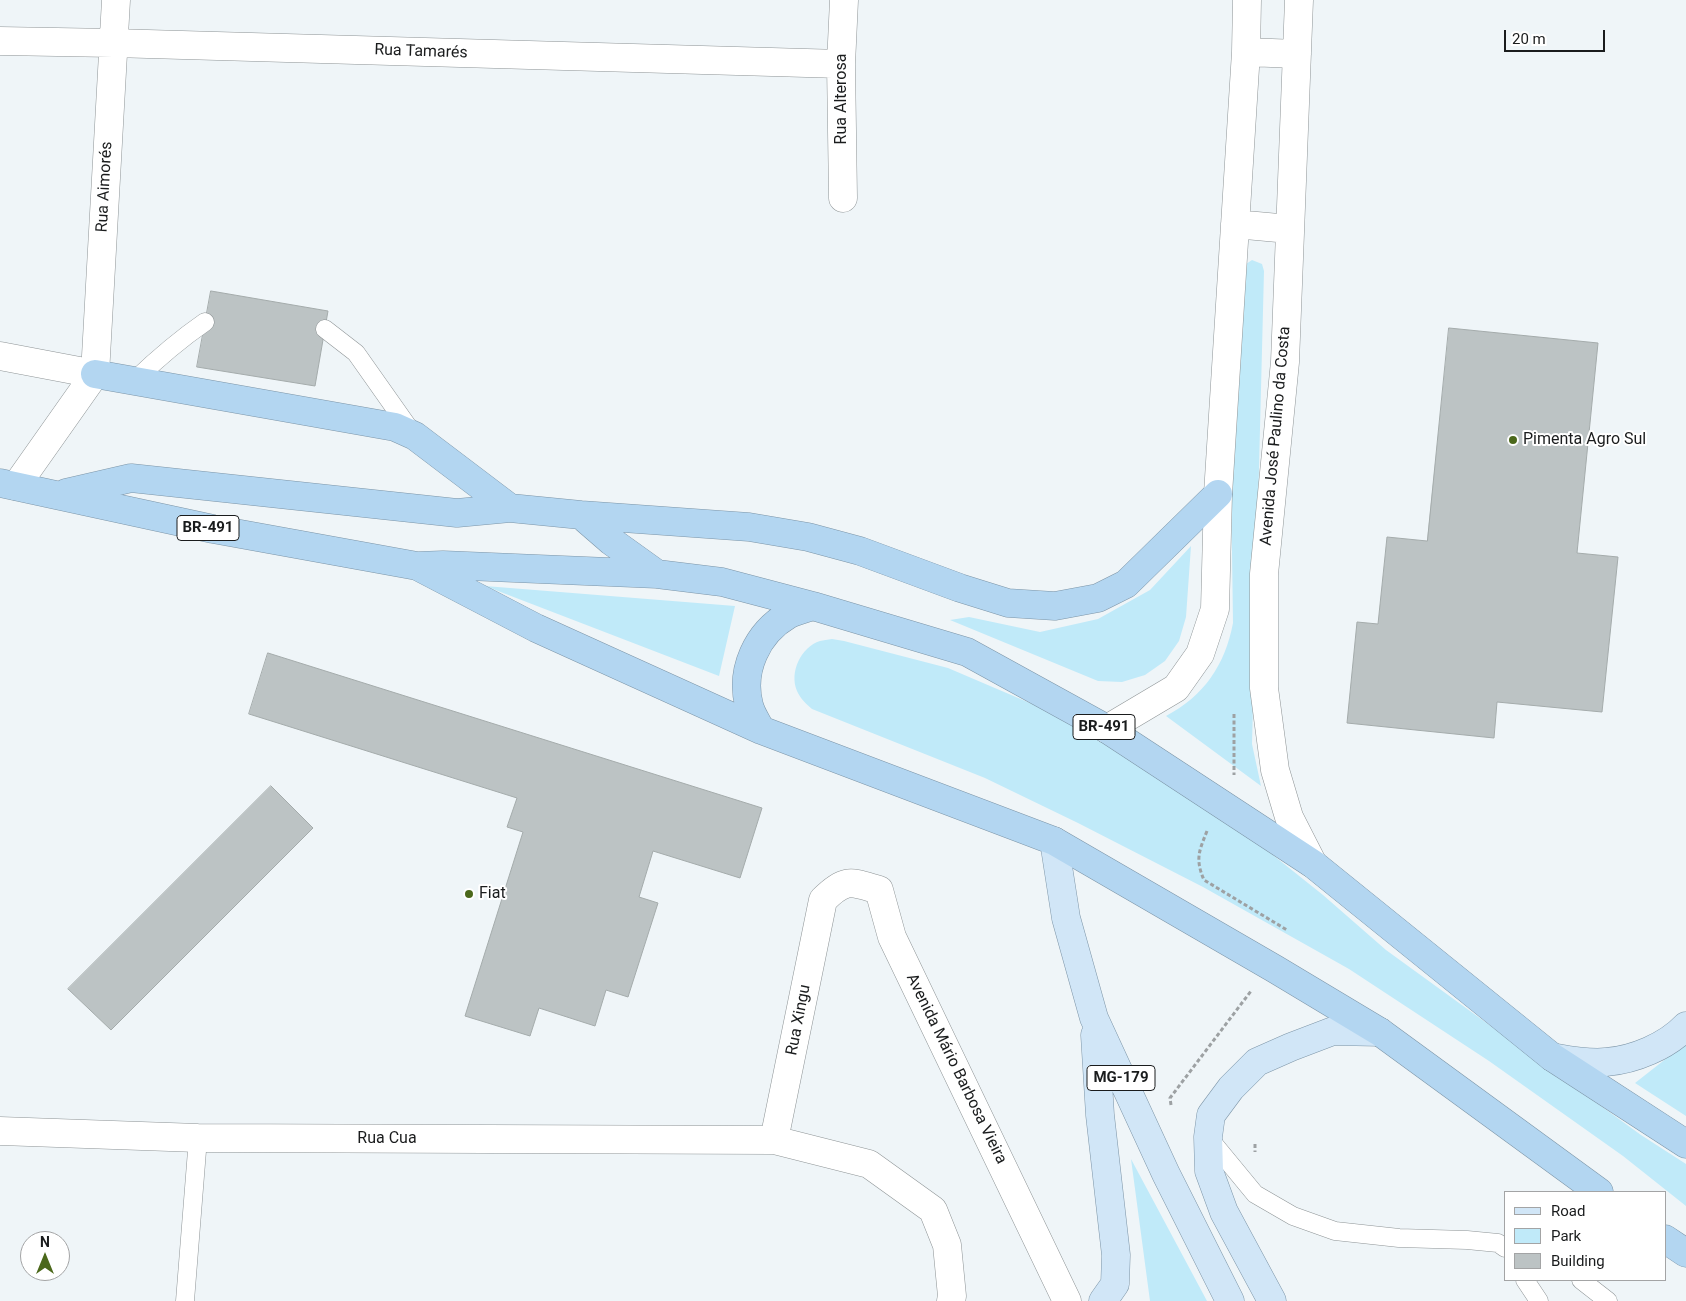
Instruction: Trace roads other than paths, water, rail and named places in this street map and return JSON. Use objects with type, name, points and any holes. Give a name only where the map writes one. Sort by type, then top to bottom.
[{"type":"highway","points":[[95,374],[395,427],[415,436],[510,508]]},
{"type":"highway","points":[[57,495],[131,478],[457,513],[510,508],[749,527],[808,537],[860,551],[960,588],[1008,603],[1055,606],[1098,598],[1126,584],[1218,494]]},
{"type":"highway","name":"BR-491","points":[[8,484],[213,528],[418,566],[443,564],[656,574],[722,582],[813,606],[967,652],[1107,729],[1313,864],[1552,1057],[1686,1144]]},
{"type":"highway","points":[[581,515],[611,541],[656,574]]},
{"type":"highway","name":"BR-491","points":[[418,566],[536,628],[761,730],[1054,841],[1380,1032],[1598,1191]]},
{"type":"highway","points":[[761,730],[749,706],[746,679],[752,653],[767,631],[781,620],[788,615],[813,606]]},
{"type":"highway","points":[[1666,1240],[1686,1253]]},
{"type":"main road","name":"MG-179","points":[[1054,841],[1066,918],[1094,1018],[1166,1174],[1230,1301]]},
{"type":"main road","points":[[1094,1018],[1100,1115],[1116,1255],[1115,1284],[1103,1301]]},
{"type":"main road","points":[[1552,1057],[1578,1062],[1606,1062],[1633,1057],[1659,1046],[1686,1026]]},
{"type":"main road","points":[[1272,1301],[1224,1212],[1209,1171],[1208,1137],[1211,1115],[1231,1088],[1257,1062],[1291,1046],[1333,1031],[1380,1032]]},
{"type":"street","name":"Rua Aimorés","points":[[95,374],[116,0]]},
{"type":"street","name":"Rua Alterosa","points":[[843,198],[841,64],[844,0]]},
{"type":"street","points":[[1107,729],[1176,688],[1200,654],[1215,609],[1218,494],[1246,52],[1247,0]]},
{"type":"street","name":"Avenida José Paulino da Costa","points":[[1298,0],[1285,362],[1264,574],[1264,688],[1275,770],[1289,817],[1313,864]]},
{"type":"street","name":"Rua Tamarés","points":[[0,42],[113,43],[841,64]]},
{"type":"street","points":[[1246,52],[1297,54]]},
{"type":"street","points":[[1235,224],[1289,229]]},
{"type":"street","points":[[0,356],[95,374],[8,484]]},
{"type":"street","name":"Avenida Mário Barbosa Vieira","points":[[823,900],[836,887],[851,882],[879,890],[892,937],[1067,1301]]},
{"type":"street","name":"Rua Xingu","points":[[774,1140],[823,900]]},
{"type":"street","name":"Rua Cua","points":[[0,1131],[198,1138],[774,1140],[869,1164],[934,1210],[947,1245],[952,1296],[950,1301]]},
{"type":"lane","points":[[134,381],[159,356],[205,322]]},
{"type":"lane","points":[[325,329],[356,352],[415,436]]},
{"type":"lane","points":[[1208,1137],[1255,1194],[1293,1216],[1335,1231],[1400,1238],[1467,1240],[1498,1243],[1504,1247]]},
{"type":"lane","points":[[185,1301],[198,1138]]},
{"type":"lane","points":[[1526,1281],[1539,1301]]},
{"type":"lane","points":[[1582,1281],[1608,1301]]},
{"type":"place","name":"Pimenta Agro Sul","points":[[1513,440]]},
{"type":"place","name":"Fiat","points":[[469,894]]}]
